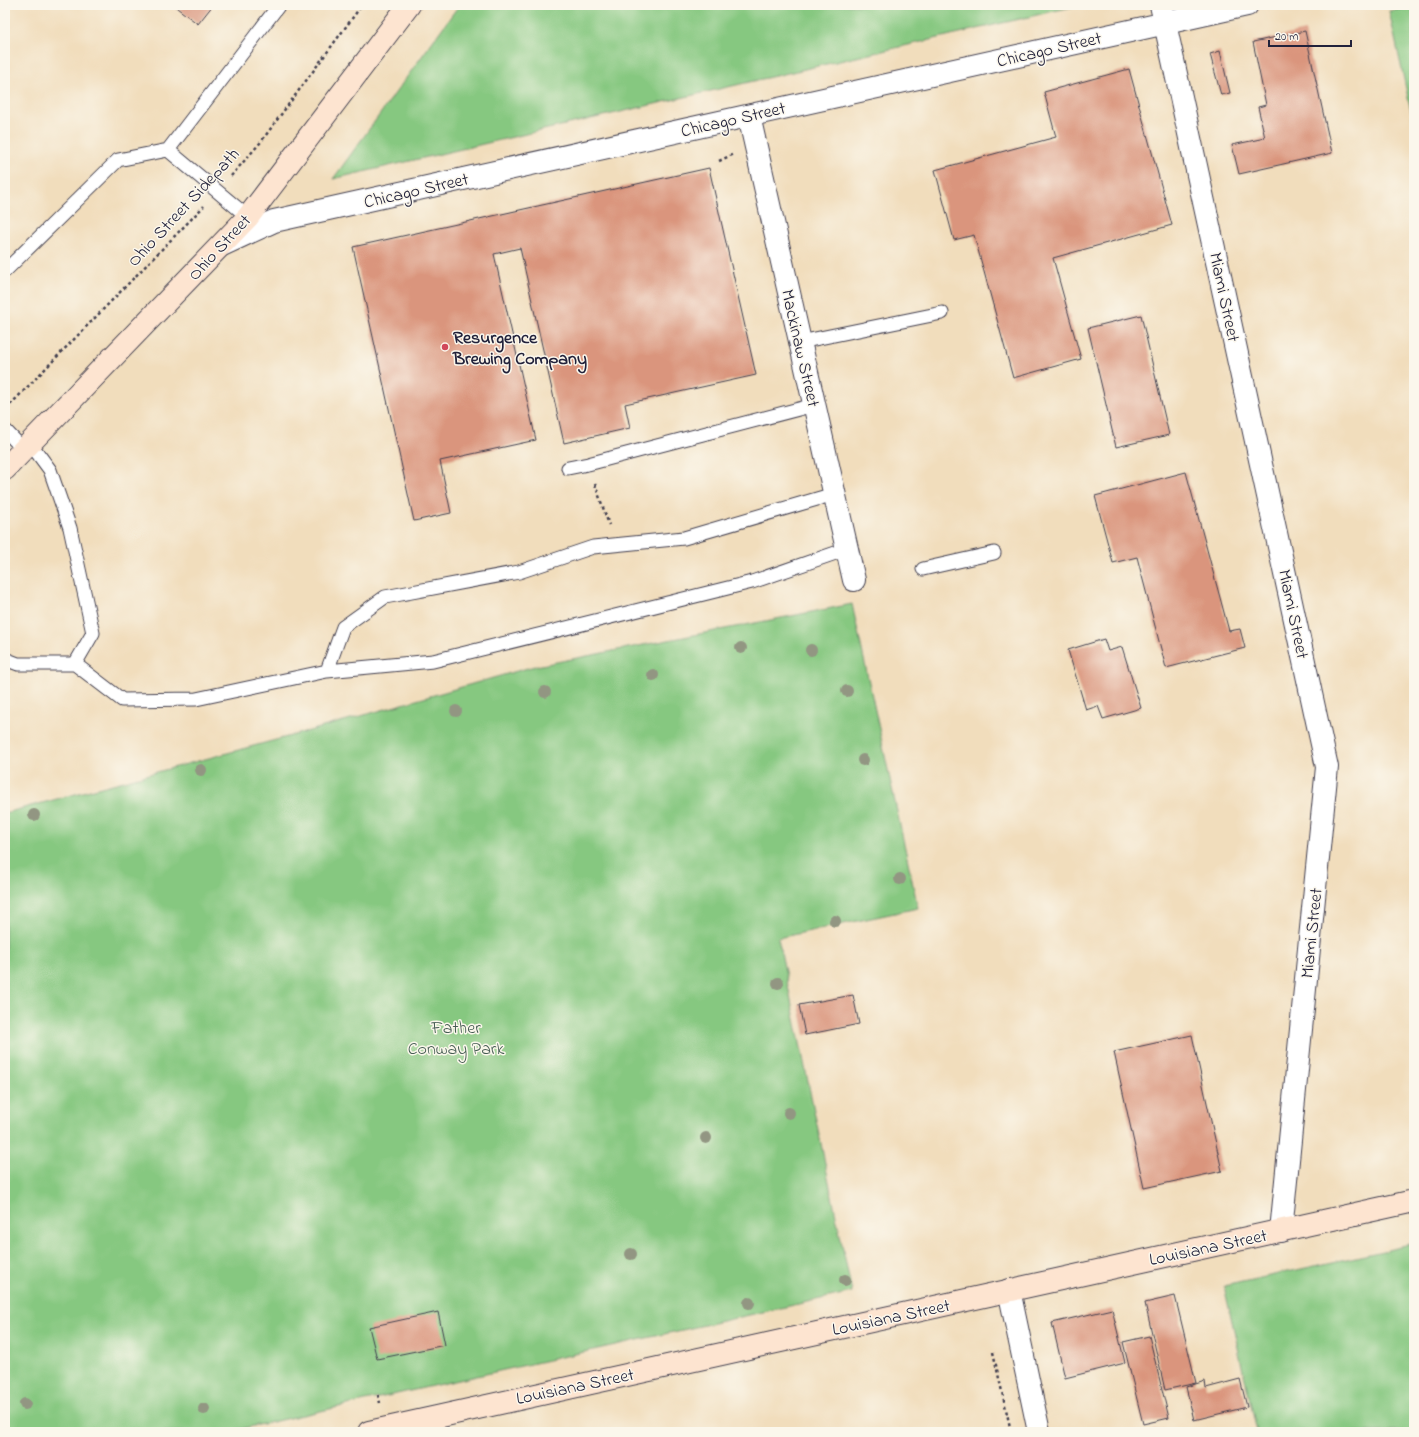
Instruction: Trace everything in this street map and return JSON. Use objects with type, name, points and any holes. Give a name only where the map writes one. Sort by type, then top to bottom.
[{"type":"street","name":"Ohio Street","points":[[5,469],[248,217],[409,5]]},
{"type":"street","name":"Chicago Street","points":[[222,245],[274,221],[749,116],[1163,14],[1247,5]]},
{"type":"street","name":"Miami Street","points":[[1163,14],[1327,767],[1281,1231]]},
{"type":"street","name":"Mackinaw Street","points":[[749,116],[854,580]]},
{"type":"street","name":"Louisiana Street","points":[[369,1432],[1414,1201]]},
{"type":"street","points":[[1009,1290],[1039,1432]]},
{"type":"lane","points":[[5,271],[118,160],[168,150],[279,5]]},
{"type":"lane","points":[[168,150],[248,217]]},
{"type":"lane","points":[[800,342],[942,312]]},
{"type":"lane","points":[[568,468],[814,405]]},
{"type":"lane","points":[[5,430],[27,447],[50,470],[70,528],[93,633],[75,664]]},
{"type":"lane","points":[[327,671],[343,627],[385,597],[519,572],[593,547],[684,538],[834,494]]},
{"type":"lane","points":[[5,659],[18,664],[75,664],[122,700],[196,699],[327,671],[433,661],[752,582],[847,549]]},
{"type":"lane","points":[[923,569],[994,553]]},
{"type":"path","name":"Ohio Street Sidepath","points":[[5,410],[218,192],[260,143],[362,5]]},
{"type":"path","points":[[719,161],[732,155]]},
{"type":"path","points":[[603,507],[609,526]]},
{"type":"path","points":[[993,1352],[1011,1432]]},
{"type":"path","points":[[378,1395],[380,1403]]},
{"type":"green space","points":[[459,5],[1080,5],[333,179]]},
{"type":"green space","points":[[1414,7],[1414,125],[1389,11]]},
{"type":"green space","name":"Father Conway Park","points":[[852,604],[918,908],[778,938],[852,1292],[227,1432],[5,1432],[5,813],[309,731],[531,667]]},
{"type":"green space","points":[[1410,1245],[1414,1263],[1414,1432],[1257,1432],[1224,1286]]},
{"type":"building","points":[[173,5],[213,5],[198,24]]},
{"type":"building","points":[[1305,31],[1332,153],[1239,174],[1232,145],[1265,138],[1258,107],[1266,105],[1253,42]]},
{"type":"building","points":[[1220,51],[1230,93],[1221,95],[1210,54]]},
{"type":"building","points":[[1129,69],[1172,225],[1053,258],[1081,359],[1013,378],[974,235],[954,240],[935,170],[1056,137],[1044,92]]},
{"type":"building","points":[[709,168],[756,375],[625,404],[630,428],[564,443],[520,248],[494,254],[536,440],[440,461],[451,513],[414,521],[353,247]]},
{"type":"building","points":[[1141,315],[1169,435],[1116,447],[1088,328]]},
{"type":"building","points":[[1186,472],[1229,631],[1240,629],[1245,648],[1166,668],[1137,557],[1113,563],[1095,496]]},
{"type":"building","points":[[1104,639],[1108,651],[1122,647],[1141,708],[1103,719],[1098,706],[1086,710],[1068,650]]},
{"type":"building","points":[[853,995],[859,1024],[805,1035],[799,1005]]},
{"type":"building","points":[[1192,1035],[1222,1171],[1144,1188],[1114,1052]]},
{"type":"building","points":[[1175,1296],[1196,1383],[1165,1390],[1145,1303]]},
{"type":"building","points":[[1112,1309],[1125,1363],[1065,1378],[1052,1323]]},
{"type":"building","points":[[438,1312],[445,1345],[377,1359],[369,1327]]},
{"type":"building","points":[[1149,1336],[1169,1418],[1143,1424],[1123,1342]]},
{"type":"building","points":[[1240,1379],[1247,1407],[1194,1420],[1186,1387],[1205,1381],[1206,1388]]},
{"type":"building","points":[[1164,1429],[1165,1432],[1152,1432],[1152,1431]]},
{"type":"place","name":"Resurgence Brewing Company","points":[[445,347]]}]
